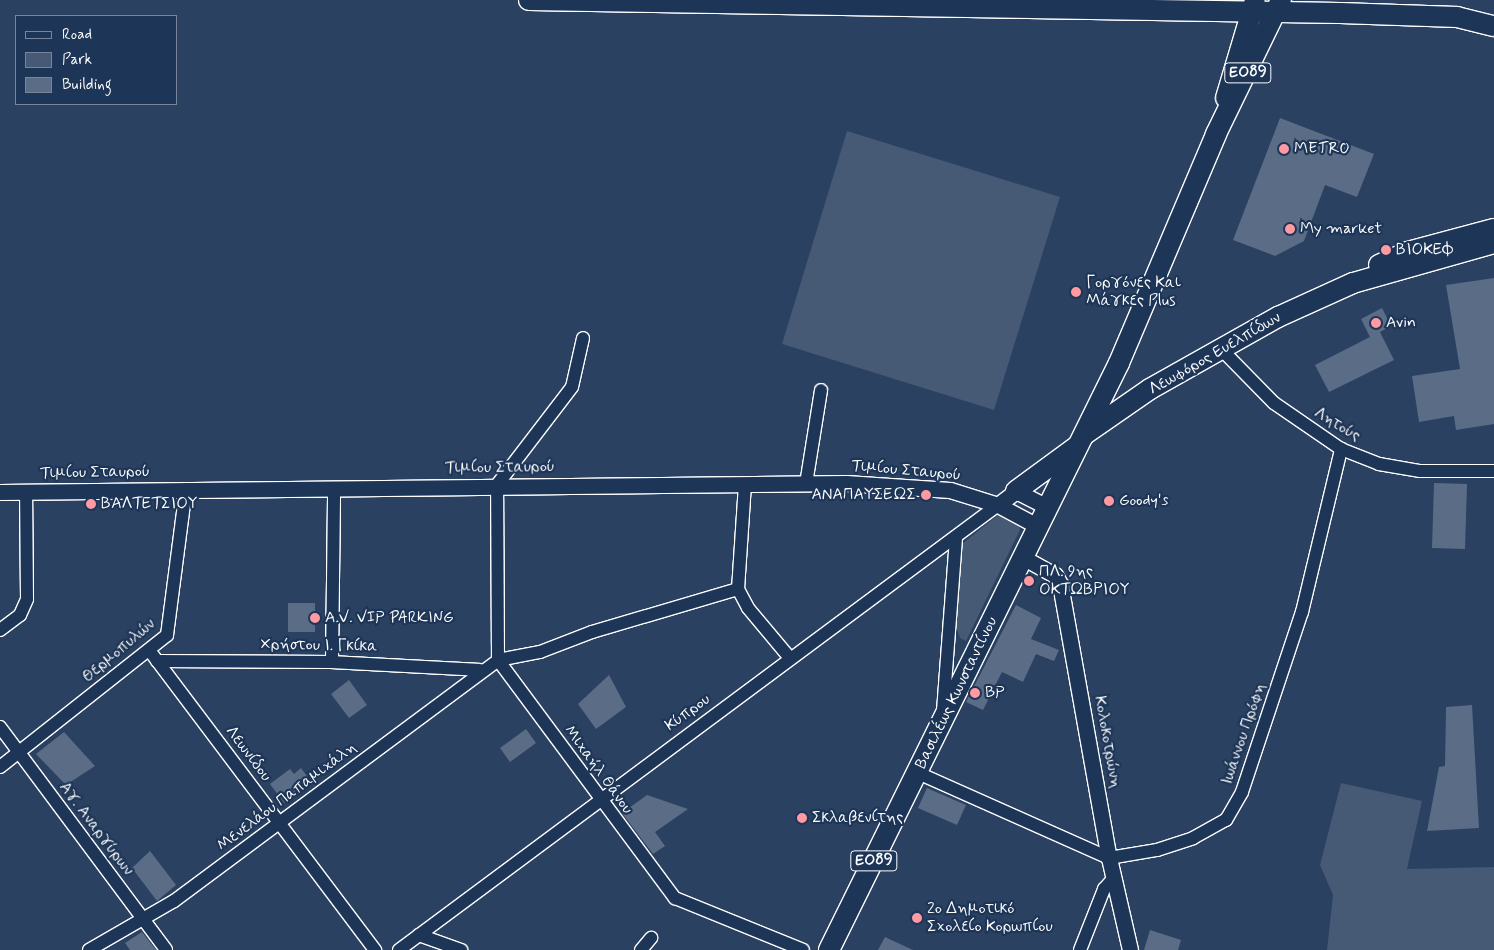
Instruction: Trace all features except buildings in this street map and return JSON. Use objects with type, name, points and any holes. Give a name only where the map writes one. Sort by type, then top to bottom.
[{"type":"main road","points":[[530,0],[1279,6],[1457,17],[1494,26]]},
{"type":"main road","name":"ΕΟ89","points":[[1216,134],[1253,6]]},
{"type":"main road","name":"ΕΟ89","points":[[1081,440],[1119,363],[1216,134],[1279,6]]},
{"type":"main road","name":"Λεωφόρος Ευελπίδων","points":[[1016,491],[1081,440],[1220,348],[1353,283],[1387,260],[1494,229]]},
{"type":"main road","name":"Λεωφόρος Ευελπίδων","points":[[1353,283],[1494,243]]},
{"type":"main road","name":"Βασιλέως Κωνσταντίνου","points":[[830,950],[1081,440]]},
{"type":"street","points":[[498,660],[497,486],[572,387],[583,338]]},
{"type":"street","name":"Λητούς","points":[[1220,348],[1274,403],[1341,449],[1379,464],[1420,472],[1494,471]]},
{"type":"street","points":[[806,484],[821,390]]},
{"type":"street","name":"Ιωάννου Πρόφη","points":[[1109,858],[1157,850],[1193,838],[1226,820],[1242,792],[1302,612],[1341,449]]},
{"type":"street","points":[[745,484],[738,589],[748,608],[790,658]]},
{"type":"street","name":"Τιμίου Σταυρού","points":[[0,492],[806,484],[950,490],[998,505],[1039,526]]},
{"type":"street","points":[[332,662],[334,488]]},
{"type":"street","name":"Θερμοπυλών","points":[[0,768],[149,650],[171,628],[186,489]]},
{"type":"street","points":[[0,630],[20,615],[27,599],[26,491]]},
{"type":"street","points":[[998,505],[1016,491],[1048,507]]},
{"type":"street","name":"Κύπρου","points":[[399,950],[598,799],[998,505]]},
{"type":"street","points":[[942,724],[956,537]]},
{"type":"street","name":"Κολοκοτρώνη","points":[[1024,558],[1055,574],[1060,584],[1109,858],[1130,950]]},
{"type":"street","name":"Μενελάου Παπαμιχάλη","points":[[90,950],[144,920],[280,824],[480,670],[498,660],[540,652],[592,632],[738,589]]},
{"type":"street","name":"Λεωνίδου","points":[[149,650],[374,950]]},
{"type":"street","name":"Μιχαήλ Θάνου","points":[[498,660],[598,799],[675,898],[803,950]]},
{"type":"street","name":"Χρήστου Ι. Γκίκα","points":[[157,661],[332,662],[480,670]]},
{"type":"street","name":"Αγ. Αναργύρων","points":[[0,727],[166,950]]},
{"type":"street","points":[[918,773],[1109,858]]},
{"type":"street","points":[[1080,950],[1104,889],[1114,878]]},
{"type":"street","points":[[418,934],[461,950]]},
{"type":"street","points":[[641,950],[651,938]]},
{"type":"green space","points":[[847,131],[1060,197],[994,410],[782,344]]},
{"type":"green space","points":[[999,514],[1019,523],[1020,530],[966,641],[960,638],[954,620],[962,544]]},
{"type":"green space","points":[[1341,783],[1422,801],[1407,869],[1494,867],[1494,950],[1327,950],[1333,895],[1320,865]]},
{"type":"place","name":"METRO","points":[[1284,149]]},
{"type":"place","name":"My market","points":[[1290,229]]},
{"type":"place","name":"ΒΙΟΚΕΦ","points":[[1386,250]]},
{"type":"place","name":"Γοργόνες Και Μάγκες Plus","points":[[1076,292]]},
{"type":"place","name":"Avin","points":[[1376,323]]},
{"type":"place","name":"ΑΝΑΠΑΥΣΕΩΣ","points":[[926,495]]},
{"type":"place","name":"Goody's","points":[[1109,501]]},
{"type":"place","name":"ΒΑΛΤΕΤΣΙΟΥ","points":[[91,504]]},
{"type":"place","name":"ΠΛ. 9ης ΟΚΤΩΒΡΙΟΥ","points":[[1029,581]]},
{"type":"place","name":"A.V. VIP PARKING","points":[[315,618]]},
{"type":"place","name":"BP","points":[[975,693]]},
{"type":"place","name":"Σκλαβενίτης","points":[[802,818]]},
{"type":"place","name":"2ο Δημοτικό Σχολείο Κορωπίου","points":[[917,918]]}]
